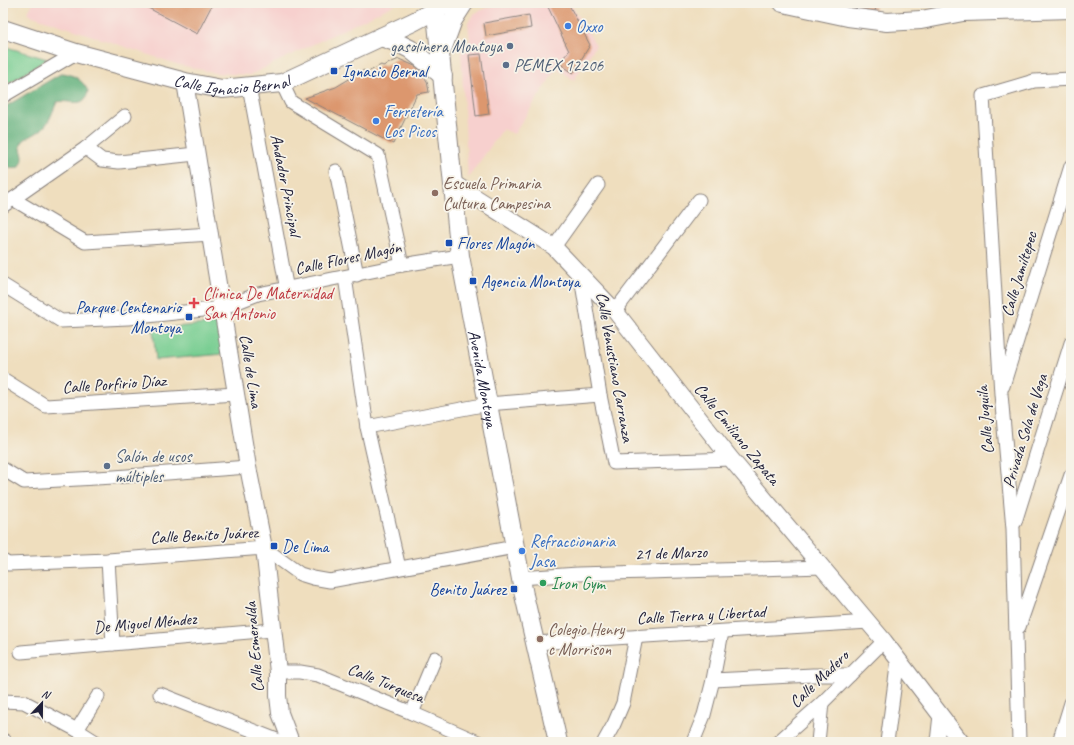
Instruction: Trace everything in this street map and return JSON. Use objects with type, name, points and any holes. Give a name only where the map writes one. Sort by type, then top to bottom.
[{"type":"main road","points":[[441,52],[453,20],[464,3]]},
{"type":"main road","points":[[782,3],[848,17],[887,22],[921,20],[962,8],[1071,9]]},
{"type":"main road","name":"Avenida Montoya","points":[[440,6],[441,52],[460,256],[520,578],[558,742]]},
{"type":"main road","name":"Calle Ignacio Bernal","points":[[3,29],[76,53],[185,82],[222,89],[282,84],[381,37],[440,6]]},
{"type":"main road","points":[[381,37],[410,49],[443,76]]},
{"type":"street","points":[[3,96],[76,53]]},
{"type":"street","name":"Calle Juquila","points":[[1019,742],[1013,529],[1001,394],[983,96],[1034,81],[1071,79]]},
{"type":"street","name":"Calle de Lima","points":[[185,82],[248,467],[264,548]]},
{"type":"street","points":[[282,84],[291,102],[378,155],[402,265]]},
{"type":"street","name":"Andador Principal","points":[[249,86],[287,290]]},
{"type":"street","points":[[125,116],[86,148],[8,203],[85,242],[211,234]]},
{"type":"street","points":[[86,148],[102,160],[119,162],[196,154]]},
{"type":"street","name":"Calle Jamiltepec","points":[[1001,394],[1071,166]]},
{"type":"street","points":[[336,171],[351,276],[368,427],[399,568]]},
{"type":"street","name":"Calle Emiliano Zapata","points":[[453,183],[554,247],[614,311],[731,458],[869,622],[961,742]]},
{"type":"street","points":[[554,247],[598,185]]},
{"type":"street","points":[[614,311],[699,200]]},
{"type":"street","name":"Calle Flores Magón","points":[[3,285],[61,321],[128,318],[222,308],[258,294],[287,290],[402,265],[460,256]]},
{"type":"street","name":"Calle Venustiano Carranza","points":[[581,277],[600,395],[614,463],[731,458]]},
{"type":"street","name":"Privada Sola de Vega","points":[[1013,529],[1071,343]]},
{"type":"street","name":"Calle Porfirio Díaz","points":[[3,379],[46,406],[236,394]]},
{"type":"street","points":[[368,427],[488,404],[600,395]]},
{"type":"street","points":[[3,469],[24,482],[114,478],[248,467]]},
{"type":"street","points":[[1017,634],[1071,475]]},
{"type":"street","name":"Calle Benito Juárez","points":[[3,561],[8,564],[108,560],[264,548],[300,574],[330,581],[515,547]]},
{"type":"street","name":"Calle Esmeralda","points":[[264,548],[272,630],[278,672],[280,712],[292,742]]},
{"type":"street","points":[[108,560],[113,644]]},
{"type":"street","name":"21 de Marzo","points":[[520,578],[578,574],[823,567]]},
{"type":"street","name":"Calle Tierra y Libertad","points":[[535,644],[869,622]]},
{"type":"street","name":"De Miguel Méndez","points":[[21,652],[272,630]]},
{"type":"street","points":[[693,742],[704,715],[713,680],[722,632]]},
{"type":"street","points":[[604,742],[623,703],[636,637]]},
{"type":"street","name":"Calle Madero","points":[[778,742],[822,703],[884,641]]},
{"type":"street","points":[[412,713],[435,658]]},
{"type":"street","points":[[887,742],[898,659]]},
{"type":"street","name":"Calle Turquesa","points":[[278,672],[300,672],[318,675],[412,713],[478,742]]},
{"type":"street","points":[[713,680],[813,675],[850,675]]},
{"type":"street","points":[[160,694],[282,742]]},
{"type":"street","points":[[77,730],[98,696]]},
{"type":"street","points":[[3,701],[24,702],[77,730],[96,742]]},
{"type":"street","points":[[818,742],[822,703]]},
{"type":"street","points":[[1059,742],[1071,703]]},
{"type":"street","points":[[937,742],[940,715]]},
{"type":"shaded area","points":[[33,3],[398,3],[250,75],[215,73],[176,64],[27,14]]},
{"type":"shaded area","points":[[498,3],[570,3],[596,45],[574,80],[557,68],[514,134],[503,129],[468,178],[461,51],[470,40],[468,23],[471,18],[475,13]]},
{"type":"green space","points":[[3,46],[47,59],[3,87]]},
{"type":"green space","points":[[62,73],[74,76],[84,84],[88,91],[86,97],[80,102],[57,102],[46,125],[21,144],[23,156],[22,163],[19,167],[11,168],[3,162],[3,108]]},
{"type":"green space","points":[[219,323],[224,354],[156,360],[153,329]]},
{"type":"building","points":[[139,3],[213,3],[197,34]]},
{"type":"building","name":"Oxxo","points":[[557,3],[568,3],[590,45],[573,73],[559,63],[569,51],[548,7]]},
{"type":"building","points":[[834,3],[877,3],[873,19],[834,7]]},
{"type":"building","points":[[529,15],[531,28],[486,36],[484,23]]},
{"type":"building","points":[[481,54],[489,114],[476,116],[469,55]]},
{"type":"building","name":"Ferretería Los Picos","points":[[399,59],[417,67],[427,81],[429,92],[417,94],[393,144],[305,98],[336,87],[364,70],[366,73],[381,65],[383,66]]},
{"type":"place","name":"Oxxo","points":[[568,26]]},
{"type":"place","name":"gasolinera Montoya","points":[[510,46]]},
{"type":"place","name":"PEMEX 12206","points":[[506,65]]},
{"type":"place","name":"Ignacio Bernal","points":[[334,71]]},
{"type":"place","name":"Ferretería Los Picos","points":[[376,121]]},
{"type":"place","name":"Escuela Primaria Cultura Campesina","points":[[435,193]]},
{"type":"place","name":"Flores Magón","points":[[449,243]]},
{"type":"place","name":"Agencia Montoya","points":[[473,281]]},
{"type":"place","name":"Clinica De Maternidad San Antonio","points":[[194,303]]},
{"type":"place","name":"Parque Centenario Montoya","points":[[189,317]]},
{"type":"place","name":"Salón de usos múltiples","points":[[107,466]]},
{"type":"place","name":"De Lima","points":[[274,546]]},
{"type":"place","name":"Refraccionaria Jasa","points":[[522,551]]},
{"type":"place","name":"Iron Gym","points":[[543,583]]},
{"type":"place","name":"Benito Juárez","points":[[514,589]]},
{"type":"place","name":"Colegio Henry c Morrison","points":[[540,639]]}]
